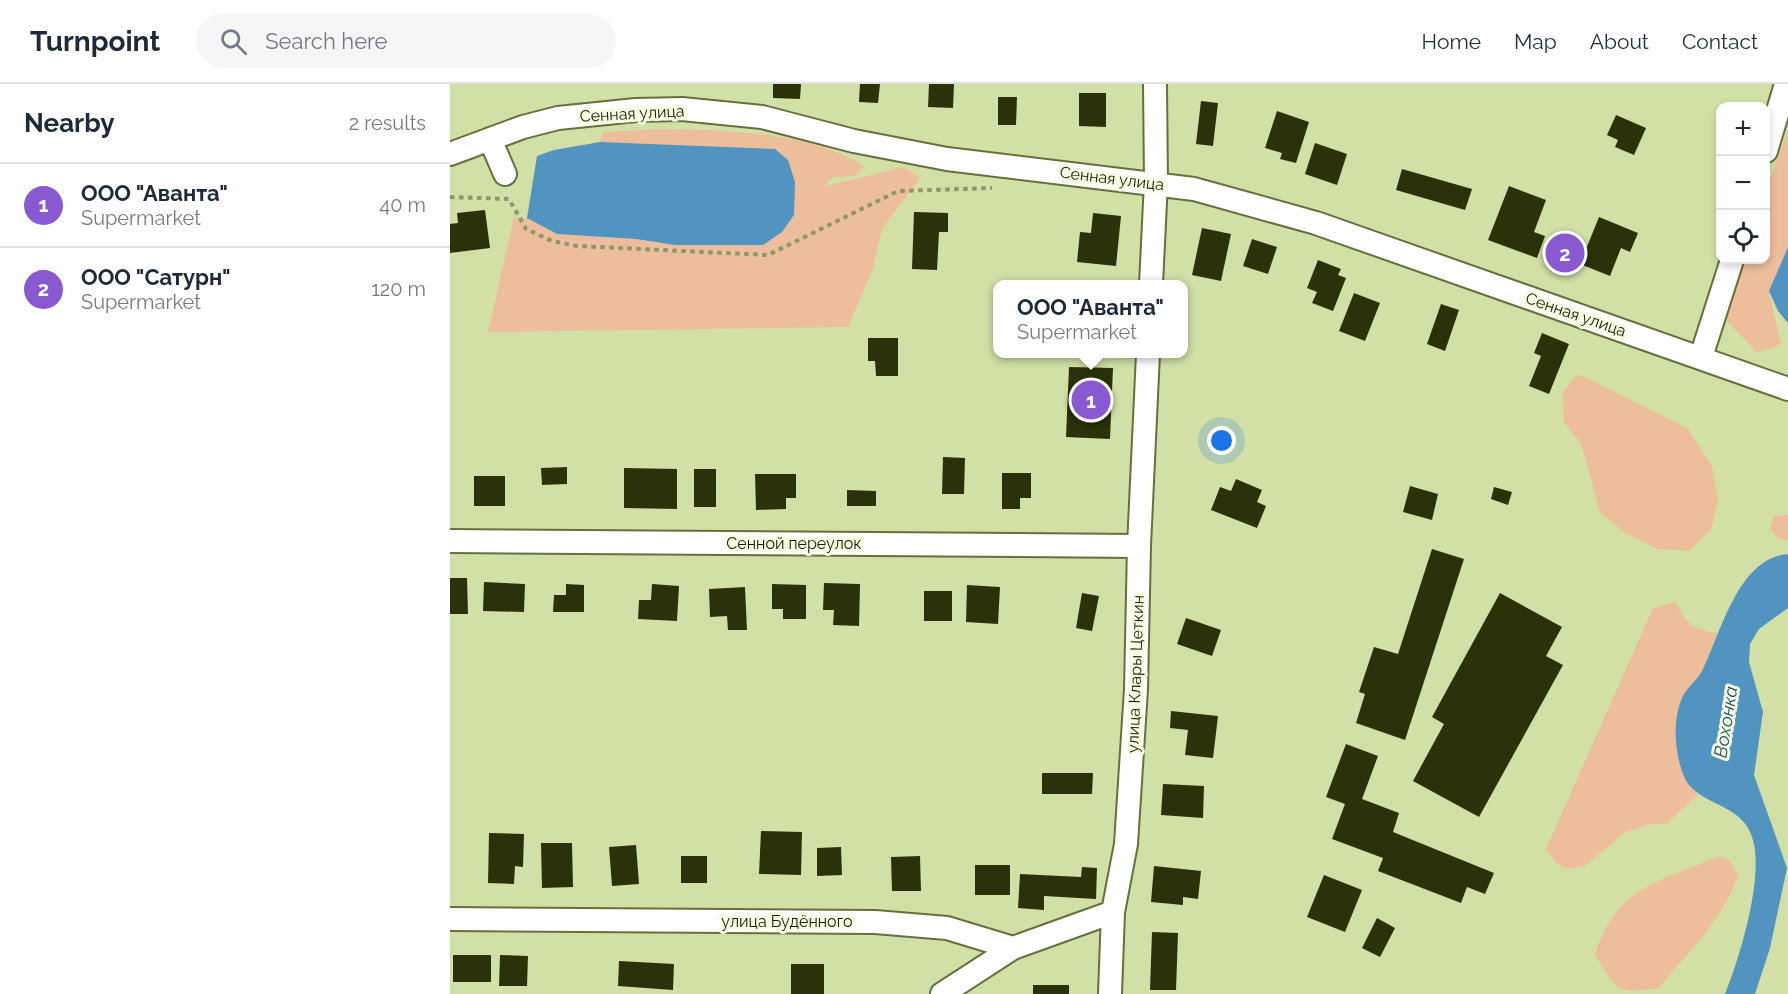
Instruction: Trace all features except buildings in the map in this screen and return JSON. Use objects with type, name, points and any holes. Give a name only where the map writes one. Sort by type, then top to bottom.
[{"type":"street","points":[[1151,280],[1156,182],[1155,84]]},
{"type":"street","points":[[1770,138],[1786,84]]},
{"type":"street","name":"Сенная улица","points":[[450,154],[558,118],[596,113],[671,109],[721,111],[762,117],[901,151],[1156,182],[1243,201],[1316,223],[1788,389]]},
{"type":"street","points":[[490,140],[505,174]]},
{"type":"street","points":[[1701,357],[1731,264]]},
{"type":"street","name":"улица Клары Цеткин","points":[[1110,994],[1113,912],[1126,844],[1136,689],[1139,546],[1148,358]]},
{"type":"street","name":"Сенной переулок","points":[[450,541],[1139,546]]},
{"type":"street","points":[[942,994],[1013,948],[1113,912]]},
{"type":"street","name":"улица Будённого","points":[[450,919],[875,922],[947,928],[1013,948]]},
{"type":"path","points":[[450,197],[509,199],[526,229],[552,242],[577,246],[768,255],[898,191],[1002,188]]},
{"type":"shaded area","points":[[663,129],[713,130],[767,135],[819,146],[864,166],[855,176],[834,177],[825,186],[904,167],[920,178],[882,229],[873,269],[848,327],[488,332],[514,217],[527,218],[557,234],[636,239],[675,245],[702,243],[775,149],[600,142],[603,132]]},
{"type":"shaded area","points":[[1788,130],[1788,247],[1769,291],[1781,344],[1757,353],[1724,318],[1741,264],[1770,264],[1770,180]]},
{"type":"shaded area","points":[[1578,374],[1688,429],[1712,466],[1718,501],[1711,530],[1689,551],[1657,549],[1626,534],[1600,512],[1581,443],[1564,423],[1563,392]]},
{"type":"shaded area","points":[[1788,515],[1788,541],[1777,538],[1770,528],[1774,516]]},
{"type":"shaded area","points":[[1675,602],[1691,624],[1701,630],[1717,633],[1703,670],[1694,684],[1683,776],[1698,795],[1667,823],[1647,825],[1624,833],[1585,866],[1569,869],[1557,864],[1546,849],[1653,608]]},
{"type":"shaded area","points":[[1719,856],[1730,861],[1738,875],[1724,906],[1704,935],[1659,988],[1625,990],[1613,983],[1595,955],[1604,932],[1615,914],[1643,889]]},
{"type":"water","points":[[600,142],[775,149],[788,160],[795,182],[794,215],[782,232],[763,245],[675,245],[636,239],[557,234],[527,218],[537,156],[554,150]]},
{"type":"water","points":[[1788,247],[1788,323],[1778,311],[1769,291]]},
{"type":"water","name":"Вохонка","points":[[1788,554],[1788,608],[1759,629],[1750,644],[1749,662],[1763,712],[1754,775],[1787,868],[1770,948],[1755,994],[1725,994],[1748,920],[1755,879],[1754,844],[1749,830],[1741,819],[1689,785],[1678,756],[1677,716],[1682,698],[1703,669],[1725,618],[1744,583],[1756,569],[1771,559]]},
{"type":"place","name":"ООО \"Сатурн\"","points":[[1565,253]]},
{"type":"place","name":"ООО \"Аванта\"","points":[[1091,400]]}]
